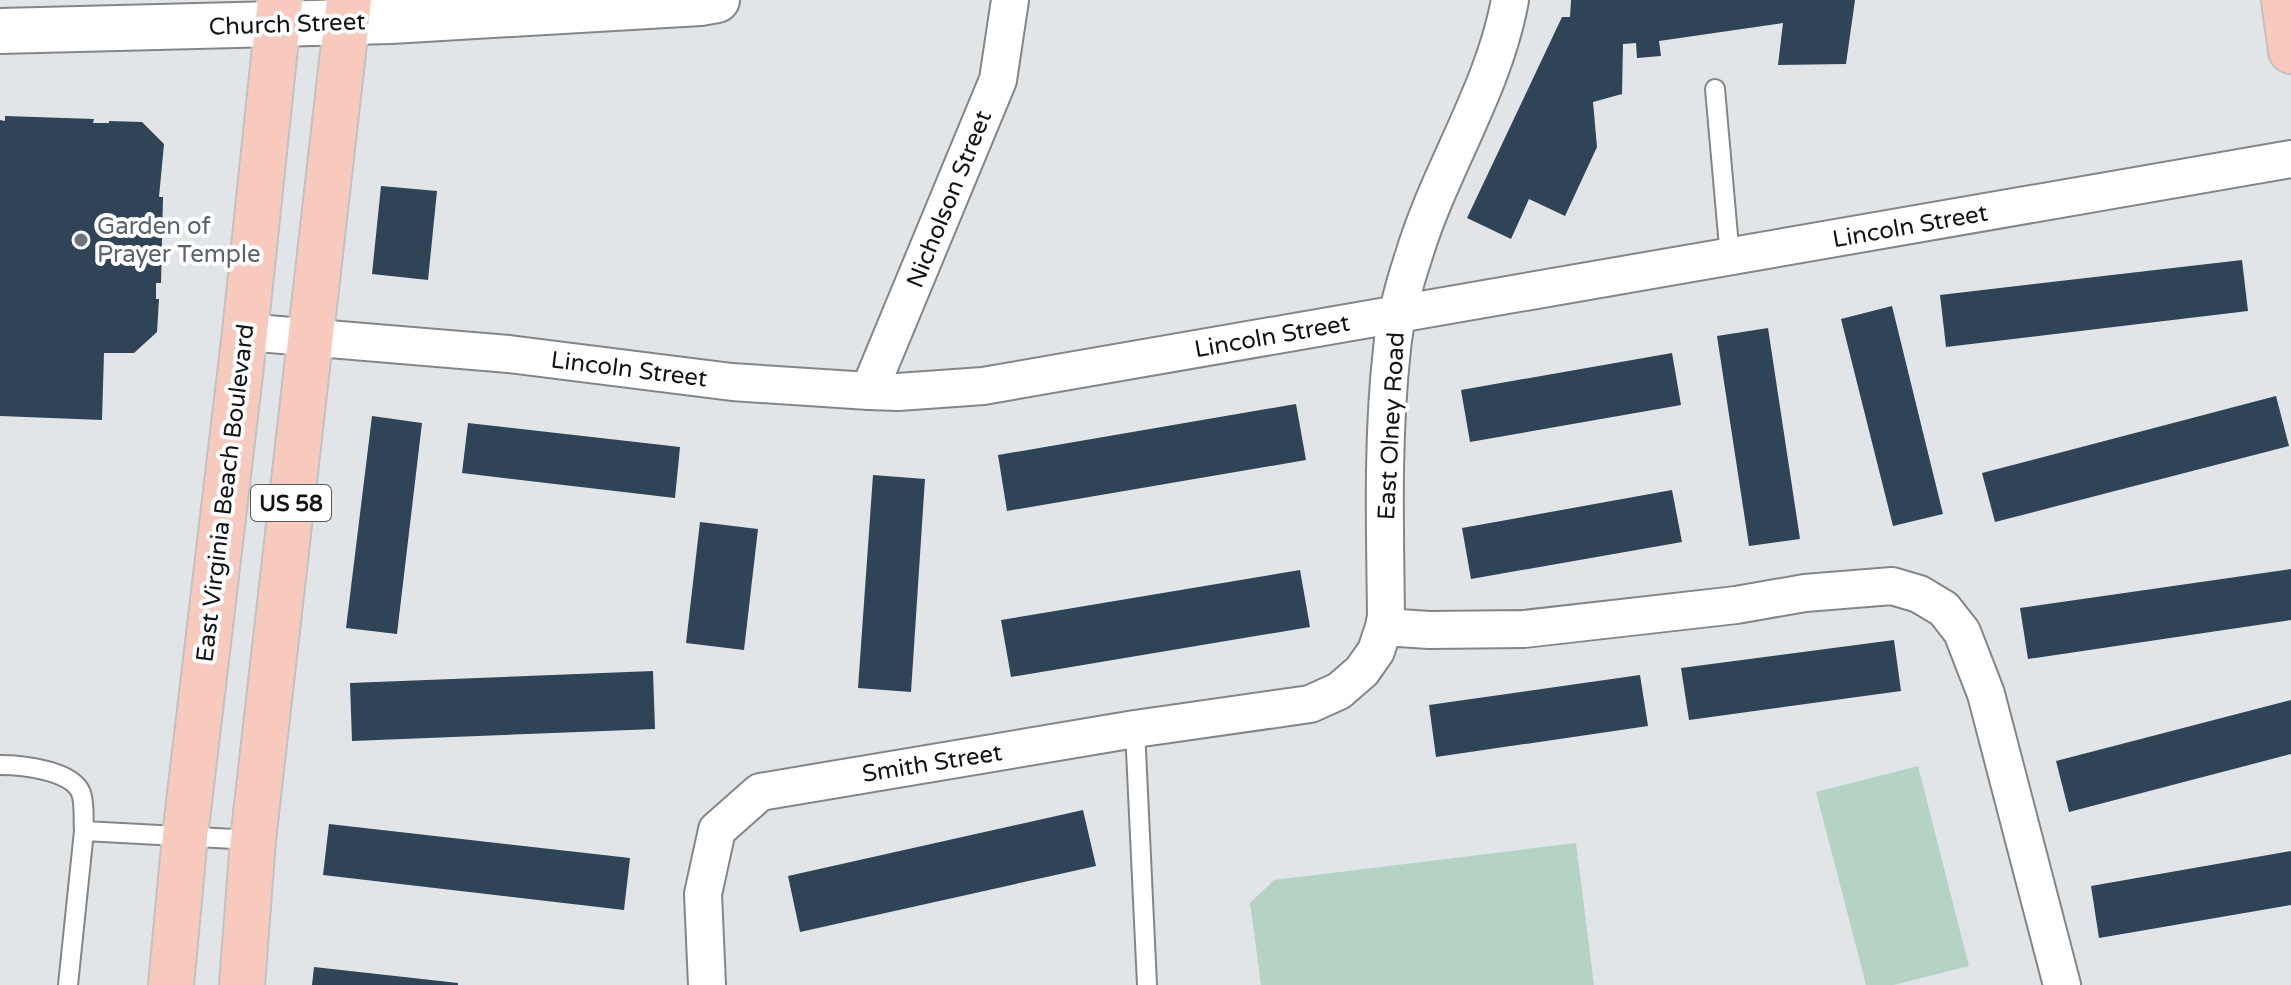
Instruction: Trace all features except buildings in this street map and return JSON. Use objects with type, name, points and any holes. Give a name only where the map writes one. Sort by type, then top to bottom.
[{"type":"main road","name":"Church Street","points":[[0,31],[278,12],[348,11],[391,21],[717,0]]},
{"type":"main road","points":[[2284,0],[2291,51]]},
{"type":"main road","name":"US 58","points":[[242,985],[253,840],[348,11]]},
{"type":"main road","name":"East Virginia Beach Boulevard","points":[[171,985],[278,12]]},
{"type":"main road","points":[[228,472],[294,479]]},
{"type":"street","name":"Nicholson Street","points":[[869,391],[998,80],[1010,0]]},
{"type":"street","name":"East Olney Road","points":[[1225,716],[1310,704],[1339,691],[1362,671],[1376,651],[1384,627],[1384,484],[1392,348],[1398,314],[1414,253],[1473,113],[1506,22],[1510,0]]},
{"type":"street","name":"Lincoln Street","points":[[245,332],[509,354],[732,382],[898,392],[983,386],[2291,159]]},
{"type":"street","points":[[1384,627],[1524,629],[1736,605],[1805,593],[1892,586],[1919,594],[1944,609],[1962,632],[1986,694],[2062,985]]},
{"type":"street","name":"Smith Street","points":[[707,985],[703,894],[717,830],[760,792],[1225,716]]},
{"type":"lane","points":[[1715,89],[1730,258]]},
{"type":"lane","points":[[1135,729],[1147,985]]},
{"type":"lane","points":[[0,765],[56,773],[75,784],[80,792],[84,831],[68,985]]},
{"type":"lane","points":[[84,831],[253,840]]},
{"type":"green space","points":[[1918,766],[1969,966],[1894,985],[1866,985],[1816,792]]},
{"type":"green space","points":[[1576,843],[1594,985],[1261,985],[1250,903],[1274,880]]},
{"type":"place","name":"Garden of Prayer Temple","points":[[81,240]]}]
